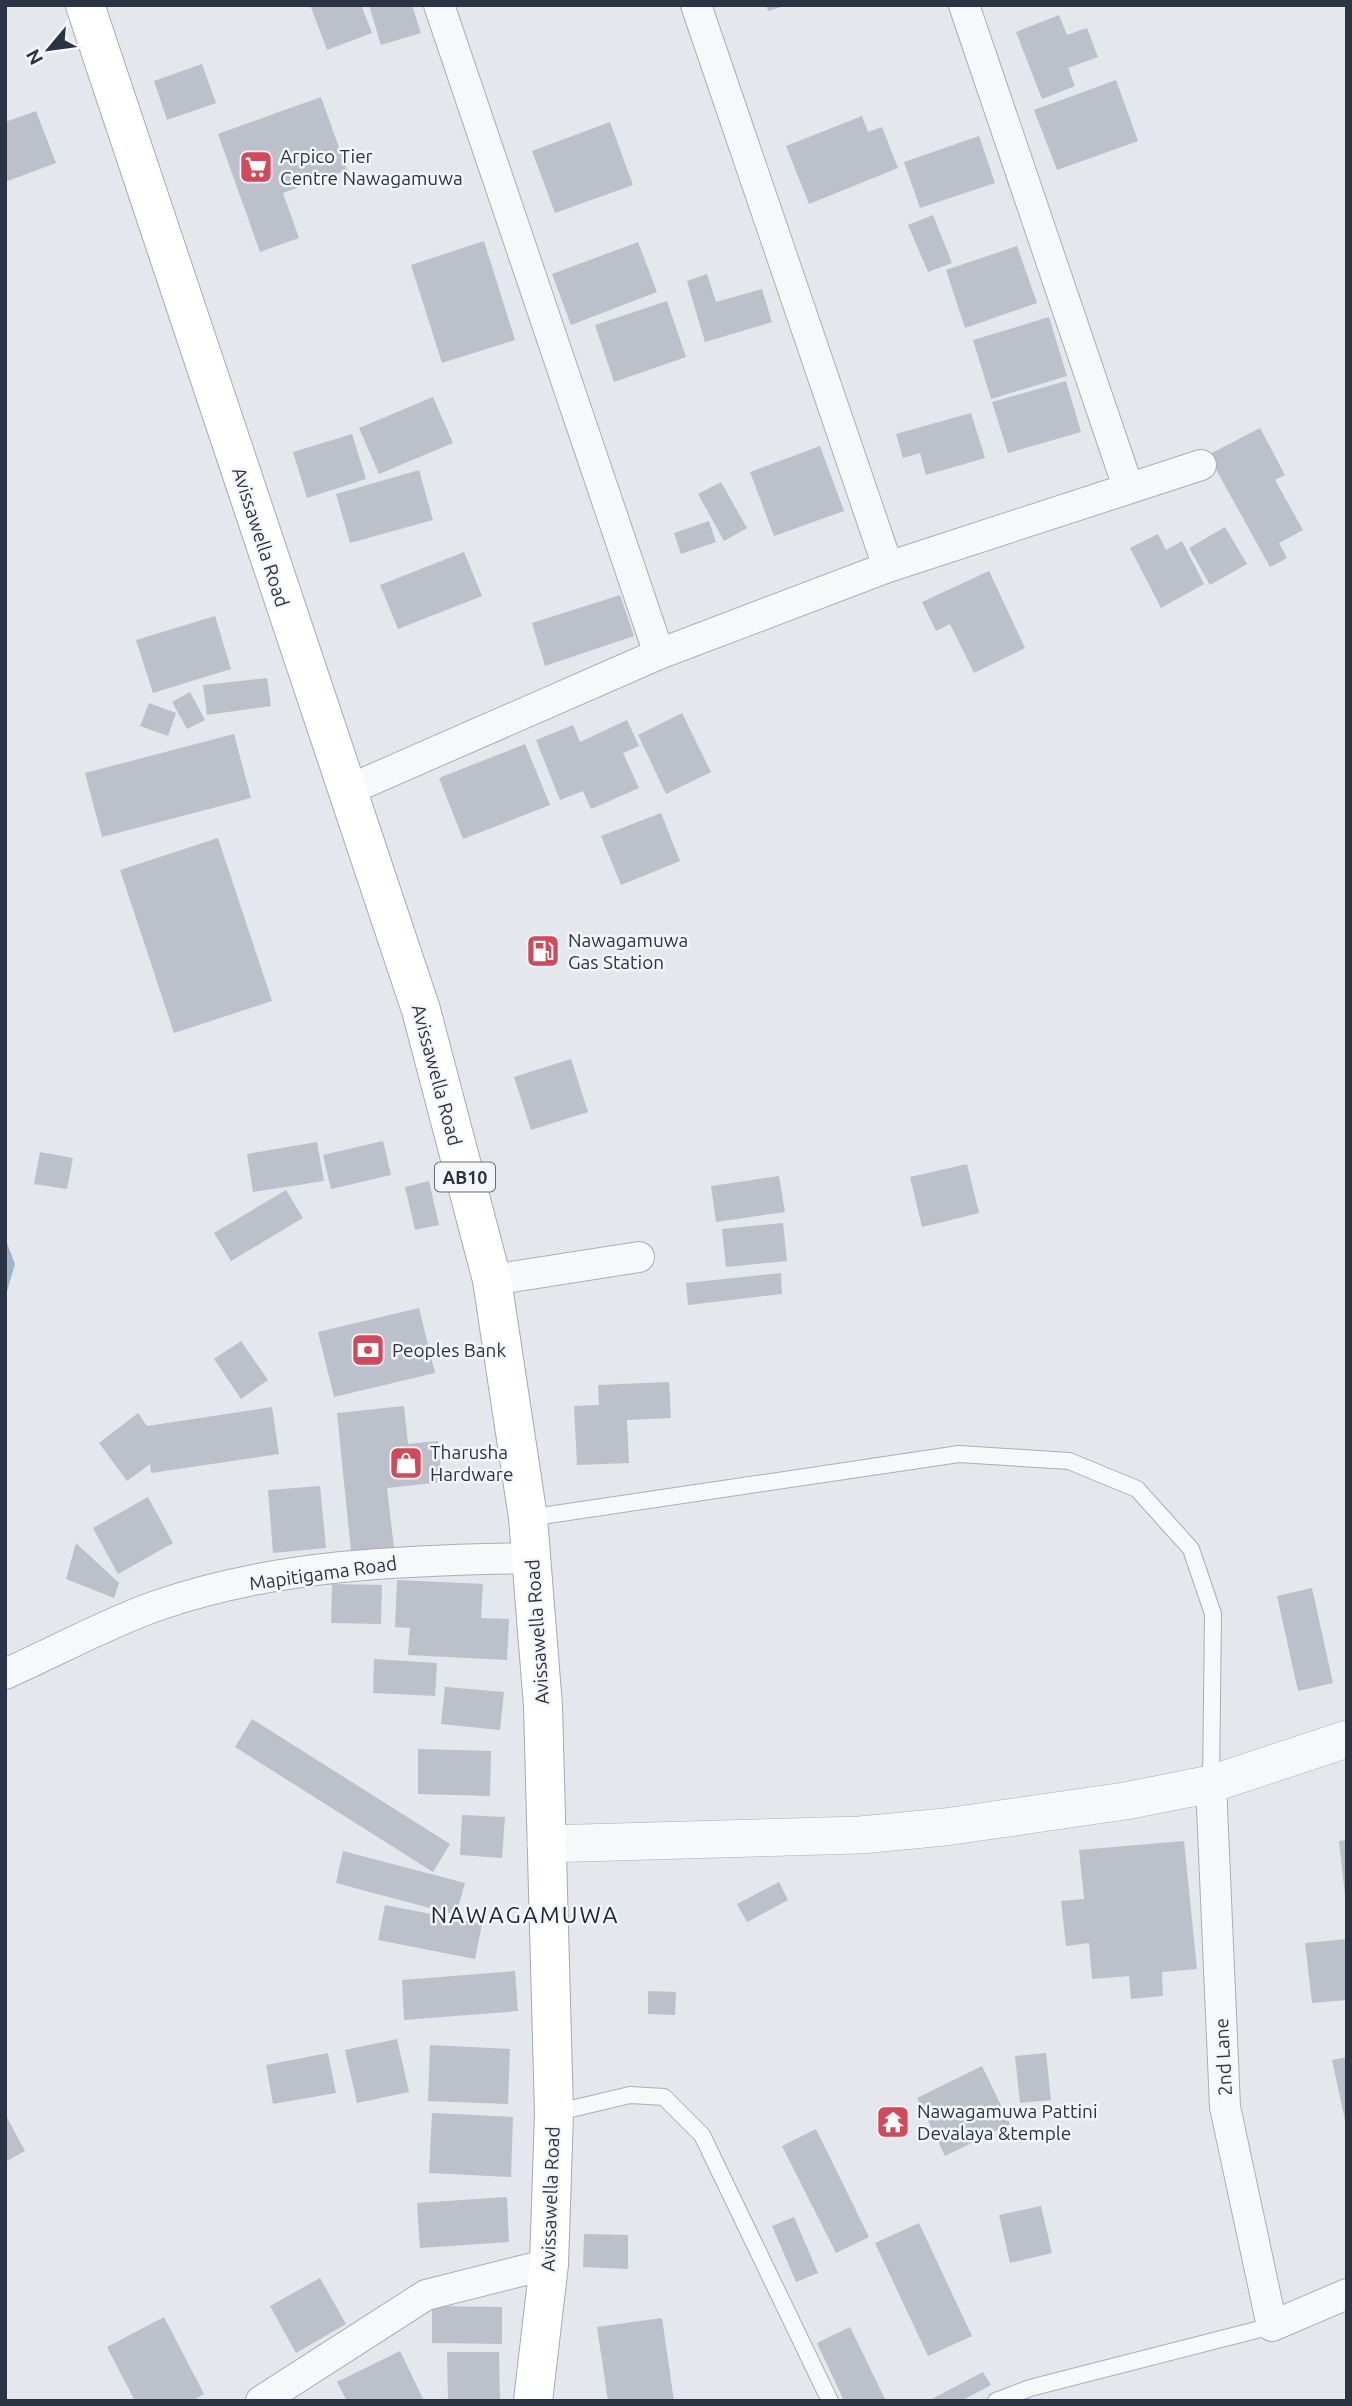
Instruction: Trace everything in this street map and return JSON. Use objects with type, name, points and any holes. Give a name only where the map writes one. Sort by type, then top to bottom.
[{"type":"main road","name":"Avissawella Road","points":[[85,5],[421,1010],[492,1280],[528,1518],[543,1706],[554,2113],[549,2263],[533,2401]]},
{"type":"street","points":[[439,5],[659,654]]},
{"type":"street","points":[[696,5],[888,568]]},
{"type":"street","points":[[964,5],[1128,487]]},
{"type":"street","points":[[346,791],[659,654],[888,568],[1201,465]]},
{"type":"street","points":[[492,1280],[639,1257]]},
{"type":"street","name":"Mapitigama Road","points":[[5,1674],[156,1606],[266,1577],[424,1560],[531,1558]]},
{"type":"street","points":[[546,1844],[860,1835],[945,1827],[1125,1801],[1211,1784],[1347,1739]]},
{"type":"street","name":"2nd Lane","points":[[1211,1784],[1225,2107],[1272,2326]]},
{"type":"street","points":[[261,2401],[426,2295],[549,2263]]},
{"type":"street","points":[[1272,2326],[1347,2294]]},
{"type":"lane","points":[[528,1518],[959,1454],[1069,1461],[1137,1489],[1191,1549],[1213,1614],[1211,1784]]},
{"type":"lane","points":[[554,2113],[630,2095],[664,2098],[702,2135],[830,2401]]},
{"type":"lane","points":[[996,2401],[1030,2388],[1272,2326]]},
{"type":"water","points":[[5,1238],[15,1264],[5,1298]]},
{"type":"building","points":[[310,5],[361,5],[372,33],[327,50]]},
{"type":"building","points":[[369,5],[412,5],[421,33],[381,45]]},
{"type":"building","points":[[766,5],[784,5],[784,6],[768,11]]},
{"type":"building","points":[[1059,15],[1067,35],[1087,28],[1098,57],[1068,68],[1075,86],[1042,99],[1016,32]]},
{"type":"building","points":[[202,64],[216,103],[167,120],[154,81]]},
{"type":"building","points":[[1116,80],[1138,141],[1057,170],[1034,110]]},
{"type":"building","points":[[321,97],[347,170],[283,193],[299,238],[260,252],[218,134]]},
{"type":"building","points":[[36,111],[56,163],[5,182],[5,122]]},
{"type":"building","points":[[862,116],[868,132],[882,127],[898,168],[809,204],[786,146]]},
{"type":"building","points":[[610,122],[633,185],[555,213],[532,151]]},
{"type":"building","points":[[979,136],[995,183],[920,208],[904,162]]},
{"type":"building","points":[[933,215],[952,263],[928,272],[908,225]]},
{"type":"building","points":[[484,241],[515,340],[442,363],[411,265]]},
{"type":"building","points":[[638,242],[657,292],[571,325],[552,274]]},
{"type":"building","points":[[1017,246],[1037,303],[965,328],[946,270]]},
{"type":"building","points":[[707,274],[716,302],[762,289],[772,322],[705,342],[687,281]]},
{"type":"building","points":[[667,301],[686,357],[614,382],[595,325]]},
{"type":"building","points":[[1049,317],[1067,376],[991,399],[973,340]]},
{"type":"building","points":[[1066,381],[1081,432],[1008,453],[992,402]]},
{"type":"building","points":[[433,397],[453,443],[379,474],[359,428]]},
{"type":"building","points":[[971,413],[985,458],[926,475],[920,453],[903,458],[896,434]]},
{"type":"building","points":[[1260,428],[1285,475],[1275,480],[1303,530],[1279,543],[1287,558],[1270,567],[1208,455]]},
{"type":"building","points":[[352,434],[366,479],[307,498],[293,452]]},
{"type":"building","points":[[820,446],[844,511],[774,536],[750,472]]},
{"type":"building","points":[[419,470],[433,520],[350,543],[336,494]]},
{"type":"building","points":[[721,482],[747,528],[724,541],[698,494]]},
{"type":"building","points":[[709,521],[716,542],[681,554],[674,533]]},
{"type":"building","points":[[1225,527],[1247,564],[1210,585],[1189,548]]},
{"type":"building","points":[[1158,534],[1166,550],[1182,541],[1204,584],[1161,608],[1130,548]]},
{"type":"building","points":[[464,552],[482,596],[398,629],[380,585]]},
{"type":"building","points":[[989,571],[1025,648],[974,673],[950,624],[936,631],[922,602]]},
{"type":"building","points":[[620,595],[634,636],[545,666],[532,623]]},
{"type":"building","points":[[215,616],[231,669],[153,693],[136,640]]},
{"type":"building","points":[[267,678],[271,706],[207,715],[203,685]]},
{"type":"building","points":[[190,692],[205,720],[187,729],[172,702]]},
{"type":"building","points":[[149,703],[176,713],[168,736],[140,726]]},
{"type":"building","points":[[682,713],[711,772],[666,794],[638,735]]},
{"type":"building","points":[[627,720],[639,746],[623,753],[639,788],[591,809],[583,791],[560,800],[536,740],[573,725],[580,742]]},
{"type":"building","points":[[234,734],[251,798],[102,837],[85,773]]},
{"type":"building","points":[[525,744],[550,805],[463,839],[439,778]]},
{"type":"building","points":[[661,813],[680,861],[621,885],[601,836]]},
{"type":"building","points":[[218,838],[272,1001],[174,1033],[120,870]]},
{"type":"building","points":[[571,1059],[588,1112],[531,1130],[514,1077]]},
{"type":"building","points":[[383,1141],[391,1175],[331,1189],[323,1155]]},
{"type":"building","points":[[317,1142],[324,1181],[253,1192],[247,1154]]},
{"type":"building","points":[[40,1152],[73,1158],[67,1189],[34,1184]]},
{"type":"building","points":[[967,1164],[979,1213],[922,1227],[910,1177]]},
{"type":"building","points":[[779,1176],[785,1212],[716,1222],[711,1186]]},
{"type":"building","points":[[429,1181],[439,1225],[415,1230],[405,1187]]},
{"type":"building","points":[[286,1190],[303,1218],[231,1261],[214,1233]]},
{"type":"building","points":[[783,1223],[787,1261],[726,1267],[722,1229]]},
{"type":"building","points":[[781,1273],[782,1294],[688,1305],[686,1283]]},
{"type":"building","points":[[419,1308],[435,1373],[334,1397],[318,1332]]},
{"type":"building","points":[[241,1341],[268,1380],[241,1399],[214,1359]]},
{"type":"building","points":[[669,1382],[671,1418],[627,1420],[629,1463],[577,1465],[574,1406],[599,1405],[598,1385]]},
{"type":"building","points":[[404,1406],[408,1444],[438,1441],[442,1482],[387,1488],[394,1548],[351,1551],[337,1413]]},
{"type":"building","points":[[272,1407],[279,1454],[151,1473],[150,1464],[127,1481],[99,1443],[138,1413],[147,1426]]},
{"type":"building","points":[[320,1486],[326,1548],[273,1553],[268,1490]]},
{"type":"building","points":[[148,1497],[173,1543],[118,1574],[93,1528]]},
{"type":"building","points":[[76,1543],[119,1583],[114,1598],[66,1579]]},
{"type":"building","points":[[397,1580],[483,1584],[481,1618],[509,1619],[507,1660],[408,1655],[410,1628],[395,1627]]},
{"type":"building","points":[[332,1584],[382,1585],[381,1624],[331,1623]]},
{"type":"building","points":[[1312,1588],[1333,1683],[1298,1691],[1277,1596]]},
{"type":"building","points":[[374,1659],[437,1663],[435,1696],[373,1693]]},
{"type":"building","points":[[445,1687],[504,1692],[500,1730],[441,1724]]},
{"type":"building","points":[[252,1719],[450,1844],[433,1872],[235,1747]]},
{"type":"building","points":[[418,1749],[491,1751],[490,1796],[418,1794]]},
{"type":"building","points":[[462,1815],[505,1817],[502,1858],[460,1855]]},
{"type":"building","points":[[1347,1840],[1347,1894],[1345,1895],[1339,1841]]},
{"type":"building","points":[[1184,1841],[1197,1969],[1162,1972],[1163,1996],[1131,1999],[1129,1976],[1092,1979],[1089,1943],[1066,1946],[1061,1901],[1084,1899],[1079,1850]]},
{"type":"building","points":[[343,1851],[465,1883],[456,1915],[336,1883]]},
{"type":"building","points":[[779,1882],[788,1900],[747,1922],[737,1904]]},
{"type":"building","points":[[385,1905],[482,1924],[475,1959],[378,1940]]},
{"type":"building","points":[[1347,1939],[1347,2000],[1312,2003],[1305,1943]]},
{"type":"building","points":[[515,1971],[518,2011],[404,2020],[402,1980]]},
{"type":"building","points":[[648,1991],[676,1992],[675,2015],[648,2014]]},
{"type":"building","points":[[397,2039],[409,2092],[357,2103],[345,2050]]},
{"type":"building","points":[[430,2045],[510,2049],[508,2104],[428,2101]]},
{"type":"building","points":[[328,2053],[336,2093],[273,2104],[266,2065]]},
{"type":"building","points":[[1046,2053],[1051,2100],[1020,2103],[1015,2056]]},
{"type":"building","points":[[1347,2057],[1347,2125],[1346,2125],[1332,2060]]},
{"type":"building","points":[[982,2066],[1010,2124],[945,2156],[917,2098]]},
{"type":"building","points":[[432,2113],[513,2117],[511,2177],[429,2173]]},
{"type":"building","points":[[5,2114],[25,2151],[5,2162]]},
{"type":"building","points":[[816,2129],[869,2237],[836,2253],[782,2146]]},
{"type":"building","points":[[507,2197],[509,2242],[420,2248],[417,2203]]},
{"type":"building","points":[[1041,2206],[1052,2253],[1010,2263],[999,2215]]},
{"type":"building","points":[[794,2217],[818,2273],[796,2282],[772,2226]]},
{"type":"building","points":[[919,2223],[972,2336],[928,2356],[875,2243]]},
{"type":"building","points":[[584,2234],[628,2235],[628,2269],[583,2267]]},
{"type":"building","points":[[320,2278],[346,2324],[296,2353],[270,2306]]},
{"type":"building","points":[[432,2306],[502,2307],[502,2344],[432,2343]]},
{"type":"building","points":[[164,2317],[204,2394],[192,2401],[135,2401],[107,2347]]},
{"type":"building","points":[[662,2318],[674,2401],[608,2401],[597,2327]]},
{"type":"building","points":[[850,2327],[885,2399],[881,2401],[844,2401],[817,2343]]},
{"type":"building","points":[[400,2351],[424,2401],[347,2401],[337,2382]]},
{"type":"building","points":[[447,2352],[499,2352],[500,2401],[448,2401]]},
{"type":"building","points":[[983,2372],[991,2385],[961,2401],[928,2401]]},
{"type":"place","name":"Arpico Tier Centre Nawagamuwa","points":[[256,167]]},
{"type":"place","name":"Nawagamuwa Gas Station","points":[[543,951]]},
{"type":"place","name":"Peoples Bank","points":[[368,1350]]},
{"type":"place","name":"Tharusha Hardware","points":[[406,1463]]},
{"type":"place","name":"Nawagamuwa Pattini Devalaya &temple","points":[[893,2122]]},
{"type":"district","name":"NAWAGAMUWA","points":[[525,1914]]}]
